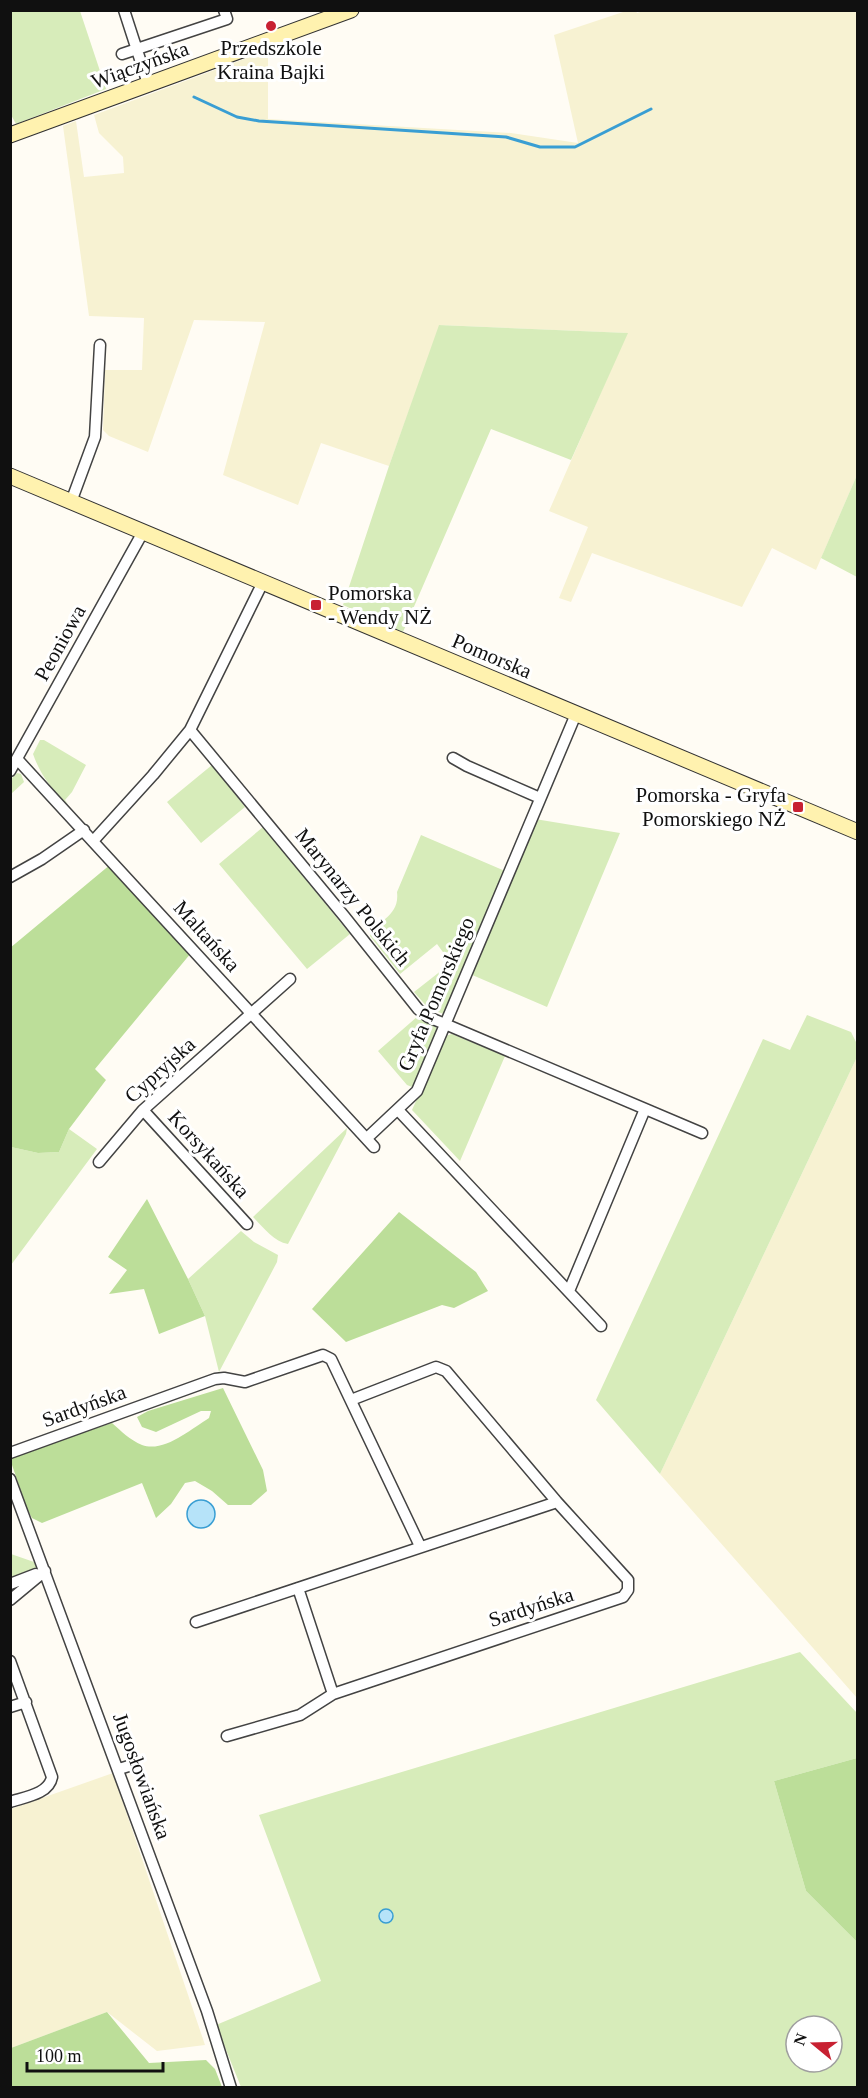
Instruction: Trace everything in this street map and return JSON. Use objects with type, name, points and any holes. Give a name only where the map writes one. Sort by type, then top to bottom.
[{"type":"street","points":[[124,10],[148,84]]},
{"type":"street","points":[[122,54],[227,19],[224,10]]},
{"type":"street","name":"Wiączyńska","points":[[10,135],[351,10]]},
{"type":"street","points":[[71,502],[95,437],[100,345]]},
{"type":"street","name":"Pomorska","points":[[10,476],[858,832]]},
{"type":"street","name":"Peoniowa","points":[[10,771],[143,532]]},
{"type":"street","points":[[93,840],[153,775],[190,730],[263,582]]},
{"type":"street","name":"Gryfa Pomorskiego","points":[[398,1110],[417,1091],[576,714]]},
{"type":"street","name":"Marynarzy Polskich","points":[[190,730],[418,1009],[428,1017],[702,1133]]},
{"type":"street","points":[[453,758],[540,798]]},
{"type":"street","name":"Maltańska","points":[[18,760],[370,1142],[398,1110]]},
{"type":"street","points":[[10,877],[42,859],[84,830]]},
{"type":"street","name":"Cypryjska","points":[[99,1162],[143,1110],[290,979]]},
{"type":"street","points":[[569,1291],[645,1109]]},
{"type":"street","name":"Korsykańska","points":[[143,1110],[247,1224]]},
{"type":"street","points":[[398,1110],[601,1326]]},
{"type":"street","name":"Sardyńska","points":[[10,1453],[215,1379],[224,1378],[245,1382],[323,1355],[332,1359],[420,1546]]},
{"type":"street","name":"Sardyńska","points":[[227,1736],[300,1715],[333,1694],[622,1597],[628,1590],[628,1580],[557,1502],[446,1371],[436,1367],[351,1400]]},
{"type":"street","name":"Jugosłowiańska","points":[[10,1479],[119,1769],[207,2012],[231,2088]]},
{"type":"street","points":[[196,1622],[557,1502]]},
{"type":"street","points":[[10,1584],[45,1571]]},
{"type":"street","points":[[10,1600],[45,1571]]},
{"type":"street","points":[[298,1588],[333,1694]]},
{"type":"street","points":[[10,1661],[52,1772],[52,1780],[46,1789],[10,1802]]},
{"type":"street","points":[[10,1707],[26,1702]]},
{"type":"street","points":[[119,1769],[132,1765]]},
{"type":"shaded area","points":[[646,10],[857,11],[857,475],[816,570],[772,548],[742,607],[592,553],[571,602],[559,598],[588,527],[549,511],[627,333],[440,325],[389,466],[321,443],[298,505],[223,475],[265,322],[194,320],[148,452],[109,436],[103,430],[105,370],[142,370],[144,318],[89,316],[63,126],[76,121],[84,177],[124,173],[123,157],[99,133],[94,115],[268,50],[268,119],[511,133],[578,143],[554,35],[626,11],[637,13]]},
{"type":"shaded area","points":[[857,1057],[857,1698],[660,1474]]},
{"type":"shaded area","points":[[113,1773],[205,2045],[157,2051],[107,2012],[11,2048],[11,1809]]},
{"type":"green space","points":[[10,11],[80,11],[106,89],[16,124],[10,113]]},
{"type":"green space","points":[[439,325],[628,333],[571,460],[491,429],[403,632],[343,605]]},
{"type":"green space","points":[[857,475],[858,577],[821,558]]},
{"type":"green space","points":[[40,740],[44,740],[86,765],[72,792],[65,800],[68,804],[47,782],[39,768],[33,754]]},
{"type":"green space","points":[[212,765],[245,807],[201,843],[167,802]]},
{"type":"green space","points":[[17,773],[21,774],[24,782],[11,794],[11,779]]},
{"type":"green space","points":[[535,819],[620,833],[547,1007],[470,974]]},
{"type":"green space","points":[[263,827],[350,934],[307,969],[219,864]]},
{"type":"green space","points":[[421,835],[505,871],[444,1014],[429,1009],[414,992],[451,963],[437,944],[400,974],[370,936],[395,907],[397,892]]},
{"type":"green space","points":[[111,864],[191,953],[95,1069],[106,1080],[69,1129],[59,1152],[38,1153],[11,1147],[10,948]]},
{"type":"green space","points":[[807,1015],[851,1032],[857,1044],[857,1057],[660,1474],[596,1400],[763,1039],[790,1050]]},
{"type":"green space","points":[[418,1016],[435,1025],[437,1030],[412,1087],[407,1085],[378,1051]]},
{"type":"green space","points":[[452,1034],[505,1056],[460,1161],[412,1110],[445,1036]]},
{"type":"green space","points":[[347,1128],[346,1134],[288,1244],[283,1243],[269,1234],[253,1217]]},
{"type":"green space","points":[[69,1129],[97,1149],[11,1265],[11,1147],[38,1153],[59,1152]]},
{"type":"green space","points":[[147,1199],[205,1316],[159,1334],[144,1289],[109,1294],[127,1270],[108,1257]]},
{"type":"green space","points":[[399,1212],[476,1272],[488,1291],[454,1308],[442,1305],[346,1342],[312,1309]]},
{"type":"green space","points":[[241,1231],[254,1242],[278,1255],[277,1262],[219,1372],[205,1316],[188,1279]]},
{"type":"green space","points":[[223,1388],[263,1470],[267,1491],[251,1505],[228,1505],[212,1491],[195,1481],[185,1483],[171,1504],[156,1518],[142,1483],[42,1523],[32,1518],[11,1462],[12,1456],[112,1423],[142,1445],[159,1446],[186,1433],[209,1418],[211,1411],[201,1411],[156,1432],[142,1427],[137,1417],[148,1411]]},
{"type":"green space","points":[[11,1554],[34,1562],[37,1569],[11,1579]]},
{"type":"green space","points":[[800,1652],[857,1713],[857,1758],[774,1781],[806,1891],[857,1942],[857,2087],[241,2087],[216,2025],[321,1981],[259,1815]]},
{"type":"green space","points":[[858,1758],[857,1942],[806,1891],[774,1781]]},
{"type":"green space","points":[[107,2012],[149,2063],[206,2060],[215,2069],[222,2087],[11,2087],[11,2048]]},
{"type":"water","points":[[201,1500],[211,1504],[215,1514],[211,1524],[201,1528],[191,1524],[187,1514],[191,1504]]},
{"type":"water","points":[[386,1909],[391,1911],[393,1916],[391,1921],[386,1923],[381,1921],[379,1916],[381,1911]]},
{"type":"waterway","points":[[194,97],[237,117],[259,121],[506,137],[540,147],[575,147],[651,109]]},
{"type":"place","name":"Przedszkole Kraina Bajki","points":[[271,26]]},
{"type":"place","name":"Pomorska - Wendy NŻ","points":[[316,605]]},
{"type":"place","name":"Pomorska - Gryfa Pomorskiego NŻ","points":[[798,807]]}]
